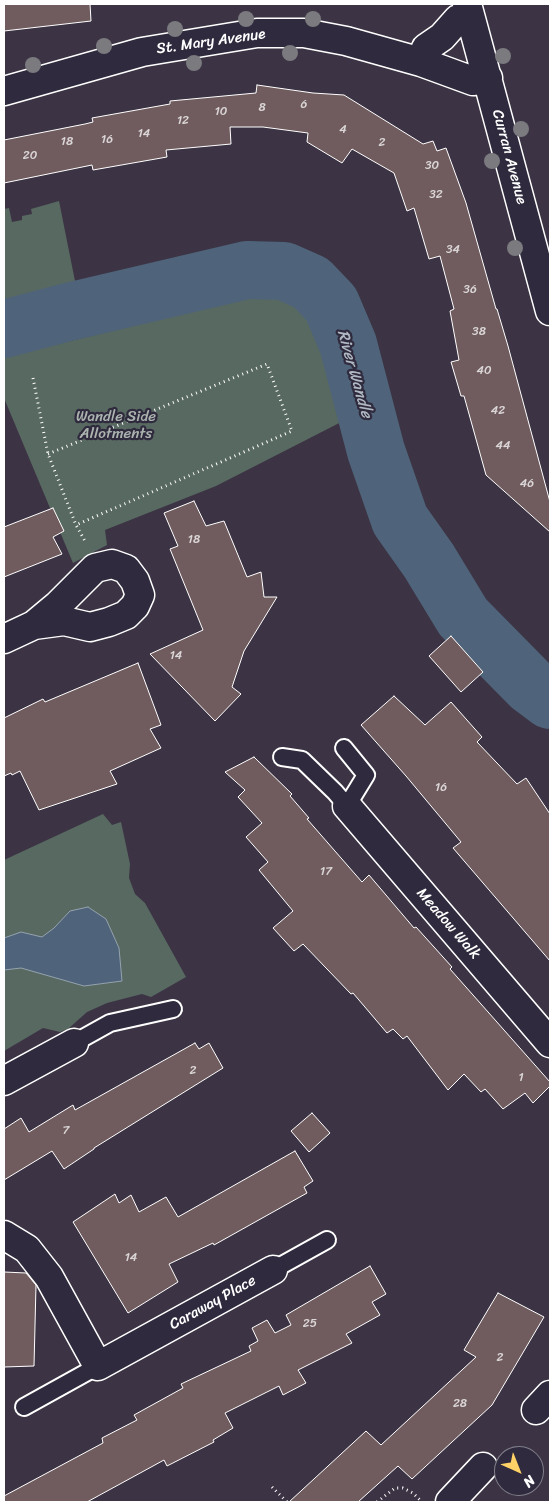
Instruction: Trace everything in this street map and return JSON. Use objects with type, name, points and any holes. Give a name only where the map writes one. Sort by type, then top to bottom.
[{"type":"street","points":[[421,62],[426,48],[442,37],[469,10]]},
{"type":"street","name":"Curran Avenue","points":[[469,10],[550,311]]},
{"type":"street","name":"St. Mary Avenue","points":[[4,91],[142,52],[257,33],[304,33],[346,40],[421,62],[473,81],[488,78]]},
{"type":"street","points":[[4,639],[34,625],[58,605],[95,568],[112,564],[126,570],[135,581],[140,595],[135,606],[126,615],[109,622],[90,626],[64,621],[34,625]]},
{"type":"street","name":"Meadow Walk","points":[[347,806],[550,1043]]},
{"type":"street","points":[[4,1081],[74,1043]]},
{"type":"street","points":[[4,1235],[27,1249],[49,1277],[98,1366]]},
{"type":"street","name":"Caraway Place","points":[[98,1366],[273,1270]]},
{"type":"street","points":[[450,1502],[483,1467]]},
{"type":"lane","points":[[282,757],[302,760],[336,792],[347,806],[366,774],[344,748]]},
{"type":"lane","points":[[74,1043],[110,1023],[173,1009]]},
{"type":"lane","name":"Caraway Place","points":[[273,1270],[327,1240]]},
{"type":"lane","name":"Caraway Place","points":[[24,1407],[98,1366]]},
{"type":"path","points":[[48,454],[267,364],[292,432],[76,525]]},
{"type":"path","points":[[33,378],[48,454],[76,525],[100,567]]},
{"type":"path","points":[[272,1487],[288,1502]]},
{"type":"path","points":[[377,1502],[395,1488],[403,1488],[413,1492],[422,1502]]},
{"type":"green space","points":[[59,201],[78,296],[4,314],[4,209],[9,208],[12,222],[22,220],[22,216],[32,214],[31,209]]},
{"type":"green space","name":"Wandle Side Allotments","points":[[290,292],[311,302],[322,319],[351,417],[216,486],[105,530],[107,545],[73,563],[4,398],[4,357],[268,293]]},
{"type":"green space","points":[[103,814],[112,825],[121,822],[130,864],[129,878],[135,894],[145,903],[186,977],[151,997],[142,994],[107,1003],[87,1012],[68,1029],[60,1032],[43,1028],[4,1051],[4,860]]},
{"type":"water","points":[[88,907],[106,919],[119,948],[122,981],[84,986],[21,968],[4,970],[4,938],[21,932],[42,937],[54,928],[70,911]]},
{"type":"building","points":[[4,4],[90,4],[91,21],[4,31]]},
{"type":"building","points":[[257,85],[313,93],[344,95],[423,144],[433,141],[437,151],[446,148],[466,203],[508,346],[550,502],[550,532],[486,475],[464,396],[461,396],[451,362],[459,360],[450,311],[454,309],[440,256],[429,259],[414,208],[407,211],[394,173],[352,149],[342,163],[307,142],[308,133],[263,127],[230,127],[231,144],[166,150],[167,157],[93,170],[92,165],[4,183],[4,140],[85,124],[93,122],[92,118],[170,104],[170,101],[256,93]]},
{"type":"building","points":[[194,501],[206,526],[224,521],[247,577],[261,572],[264,597],[277,597],[244,651],[232,687],[241,694],[215,721],[150,654],[203,630],[170,549],[178,546],[164,513]]},
{"type":"building","points":[[53,508],[64,531],[53,537],[62,554],[4,577],[4,527]]},
{"type":"building","points":[[451,636],[483,672],[461,692],[429,656]]},
{"type":"building","points":[[138,663],[161,725],[150,729],[161,748],[110,771],[117,784],[39,810],[20,771],[4,776],[4,718],[43,699],[45,702]]},
{"type":"building","points":[[394,696],[425,725],[451,702],[482,737],[477,742],[517,784],[526,778],[550,814],[550,961],[453,848],[461,842],[361,725]]},
{"type":"building","points":[[254,757],[292,794],[290,796],[309,818],[307,819],[362,882],[369,875],[414,928],[416,927],[452,967],[450,969],[550,1082],[550,1086],[533,1103],[525,1093],[503,1109],[485,1089],[481,1092],[464,1074],[448,1090],[407,1036],[403,1039],[393,1029],[387,1033],[353,993],[351,994],[303,944],[294,951],[273,928],[293,911],[259,870],[268,862],[246,837],[262,823],[238,797],[245,790],[225,772]]},
{"type":"building","points":[[195,1043],[199,1049],[209,1043],[223,1068],[94,1148],[64,1169],[52,1151],[4,1180],[4,1129],[21,1118],[29,1132],[73,1105],[75,1110]]},
{"type":"building","points":[[312,1113],[330,1133],[309,1152],[291,1131]]},
{"type":"building","points":[[295,1151],[313,1181],[304,1187],[307,1193],[214,1245],[213,1243],[169,1264],[178,1282],[128,1313],[73,1222],[115,1194],[119,1203],[131,1195],[139,1212],[166,1197],[178,1217]]},
{"type":"building","points":[[370,1266],[386,1294],[372,1302],[380,1315],[346,1334],[352,1343],[298,1370],[306,1383],[283,1395],[279,1386],[225,1413],[233,1428],[213,1440],[214,1442],[167,1466],[164,1460],[87,1502],[4,1502],[4,1496],[103,1443],[102,1438],[137,1420],[134,1415],[183,1388],[181,1384],[251,1351],[249,1346],[258,1341],[252,1328],[267,1320],[275,1333],[291,1325],[286,1315]]},
{"type":"building","points":[[4,1272],[26,1273],[36,1285],[34,1366],[4,1367]]},
{"type":"building","points":[[498,1293],[544,1317],[492,1405],[412,1479],[398,1466],[358,1502],[289,1502],[366,1431],[381,1445],[476,1357],[464,1350]]},
{"type":"waterway","name":"River Wandle","points":[[4,329],[247,270],[284,271],[311,283],[331,304],[348,344],[376,451],[400,520],[429,561],[463,617],[530,685],[550,700]]}]
